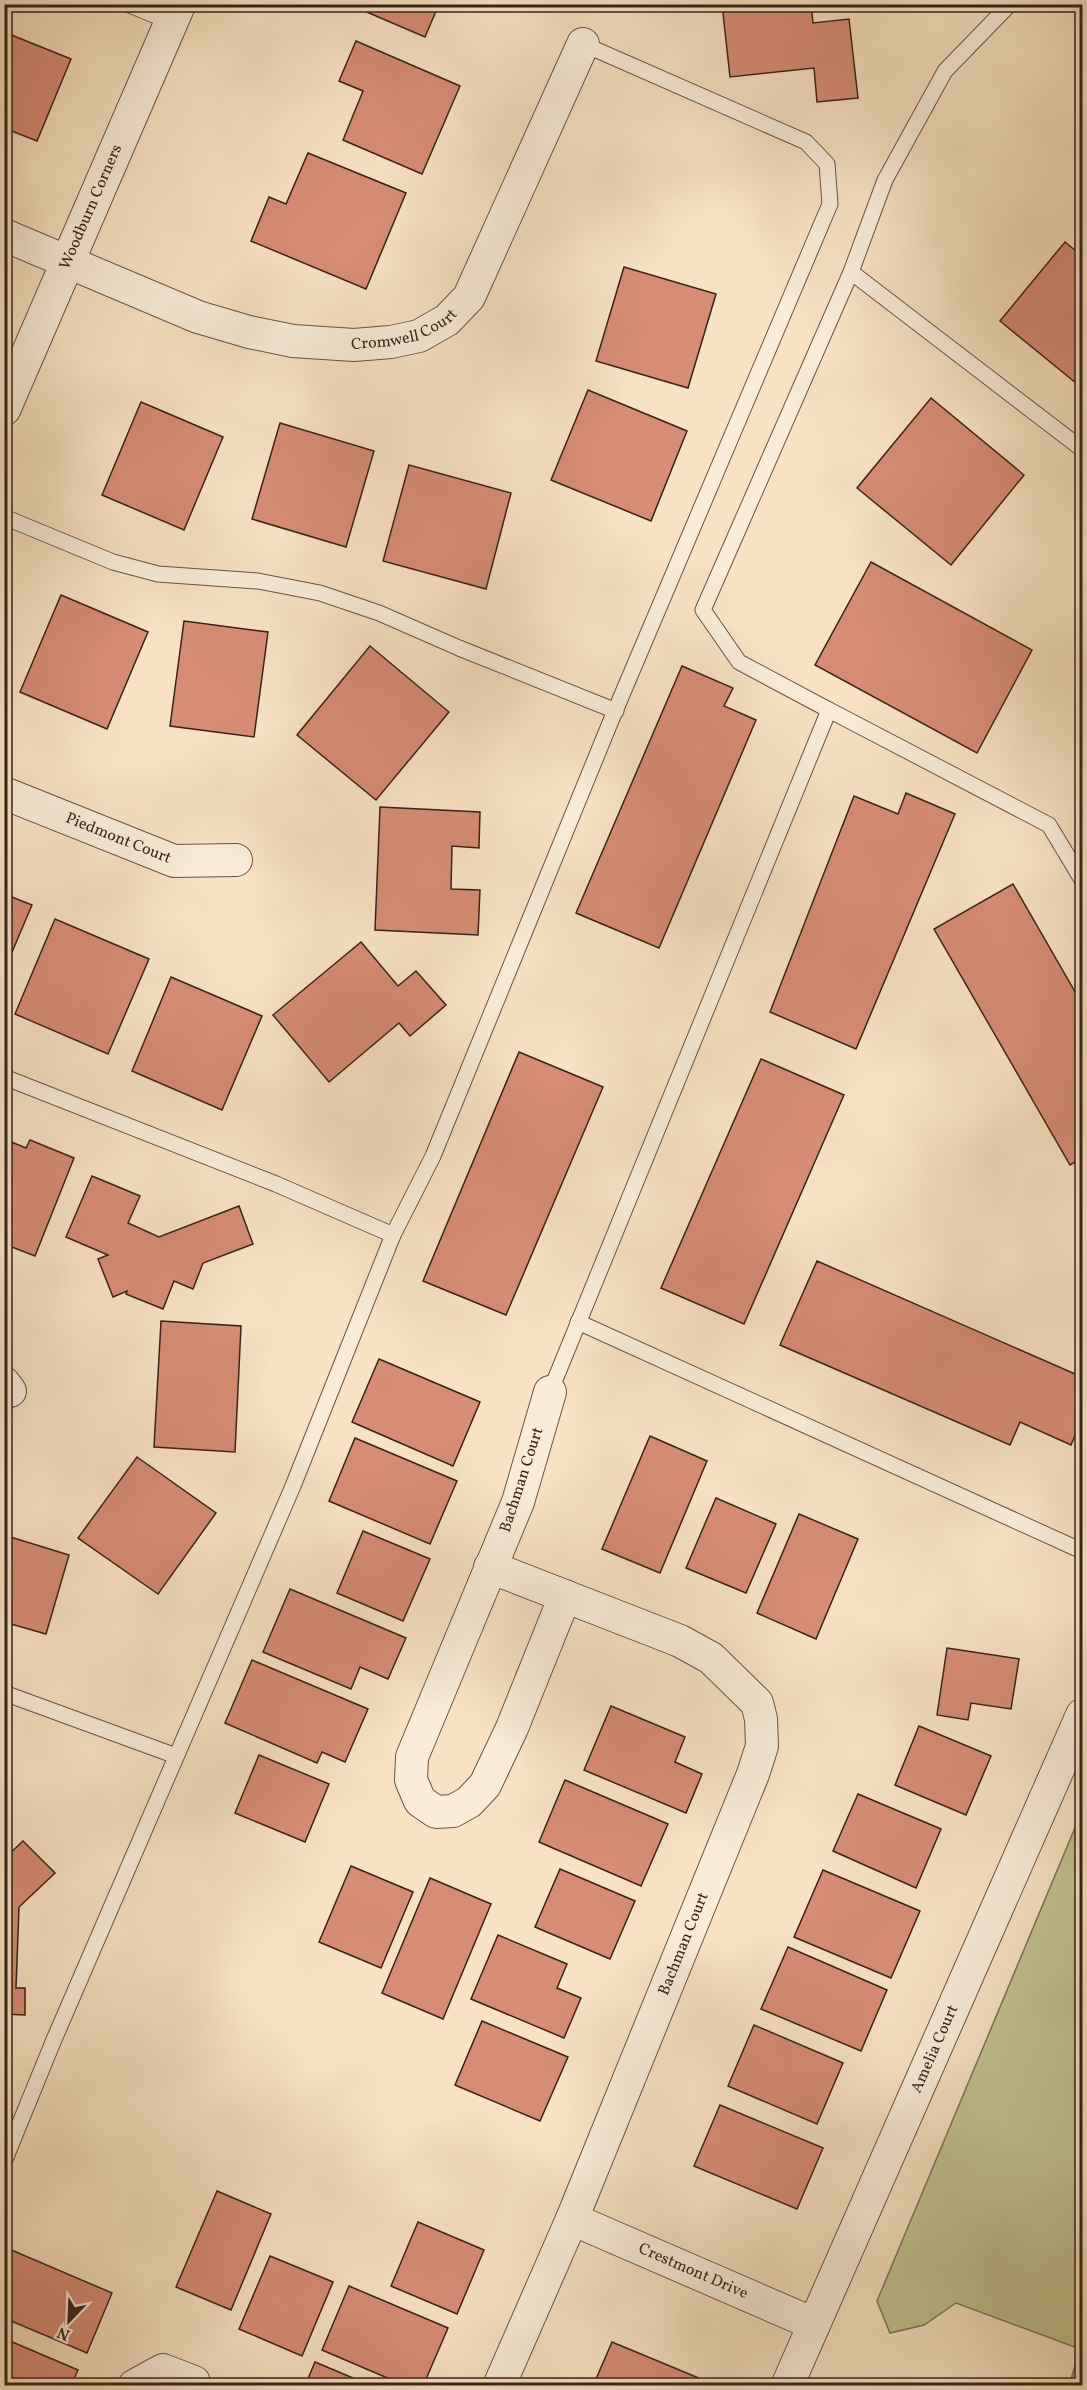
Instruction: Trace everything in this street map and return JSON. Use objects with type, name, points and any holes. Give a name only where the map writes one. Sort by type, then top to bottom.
[{"type":"street","name":"Woodburn Corners","points":[[4,408],[175,13]]},
{"type":"street","name":"Cromwell Court","points":[[4,235],[198,317],[249,332],[293,341],[354,345],[391,342],[419,336],[447,320],[469,297],[583,44]]},
{"type":"street","name":"Piedmont Court","points":[[4,792],[174,861],[236,860]]},
{"type":"street","name":"Bachman Court","points":[[550,1392],[518,1502],[412,1757],[411,1780],[420,1801],[436,1812],[453,1811],[469,1802],[485,1785],[512,1728],[565,1596]]},
{"type":"street","name":"Bachman Court","points":[[490,1567],[680,1641],[711,1658],[757,1702],[761,1719],[762,1746],[753,1774],[572,2219],[499,2385]]},
{"type":"street","name":"Amelia Court","points":[[787,2385],[1083,1715]]},
{"type":"street","name":"Crestmont Drive","points":[[572,2219],[814,2324]]},
{"type":"street","points":[[134,2385],[163,2370],[194,2382],[195,2385]]},
{"type":"lane","points":[[127,4],[175,13]]},
{"type":"lane","points":[[1010,4],[945,71],[885,180],[851,272],[703,610],[739,662],[1049,825],[1083,879]]},
{"type":"lane","points":[[4,2162],[53,2042],[293,1486],[393,1235],[434,1156],[616,711],[830,204],[827,164],[806,142],[583,44]]},
{"type":"lane","points":[[851,272],[1083,449]]},
{"type":"lane","points":[[4,517],[113,562],[158,574],[258,581],[320,593],[379,613],[616,711]]},
{"type":"lane","points":[[550,1392],[829,710]]},
{"type":"lane","points":[[4,1077],[276,1184],[393,1235]]},
{"type":"lane","points":[[578,1322],[1083,1551]]},
{"type":"lane","points":[[4,1693],[176,1756]]},
{"type":"green space","points":[[1082,1811],[1082,2385],[1069,2386],[1080,2349],[956,2303],[924,2325],[890,2333],[877,2301]]},
{"type":"building","points":[[348,4],[439,4],[425,37]]},
{"type":"building","points":[[722,4],[811,4],[813,23],[849,19],[858,98],[817,102],[814,68],[730,77]]},
{"type":"building","points":[[4,32],[71,59],[37,141],[4,128]]},
{"type":"building","points":[[356,41],[460,86],[422,174],[343,140],[363,91],[339,81]]},
{"type":"building","points":[[308,153],[406,193],[366,289],[251,241],[269,197],[286,204]]},
{"type":"building","points":[[1065,242],[1082,256],[1082,388],[1000,321]]},
{"type":"building","points":[[624,267],[716,294],[688,388],[596,361]]},
{"type":"building","points":[[588,390],[687,431],[651,521],[551,480]]},
{"type":"building","points":[[931,398],[1024,475],[951,565],[857,488]]},
{"type":"building","points":[[141,402],[223,437],[184,530],[102,495]]},
{"type":"building","points":[[280,423],[374,451],[346,547],[252,519]]},
{"type":"building","points":[[409,465],[511,493],[486,589],[383,561]]},
{"type":"building","points":[[871,562],[1032,650],[977,753],[815,665]]},
{"type":"building","points":[[61,595],[148,632],[107,729],[20,692]]},
{"type":"building","points":[[184,621],[268,632],[254,737],[170,726]]},
{"type":"building","points":[[370,646],[449,712],[376,800],[297,735]]},
{"type":"building","points":[[682,666],[733,688],[724,706],[756,720],[659,948],[576,913]]},
{"type":"building","points":[[906,793],[955,814],[856,1049],[770,1012],[854,796],[898,814]]},
{"type":"building","points":[[380,807],[480,812],[479,848],[452,846],[451,889],[480,890],[478,935],[375,930]]},
{"type":"building","points":[[1013,884],[1082,1004],[1082,1158],[1070,1165],[934,929]]},
{"type":"building","points":[[4,894],[32,905],[4,971]]},
{"type":"building","points":[[55,919],[149,959],[108,1054],[15,1014]]},
{"type":"building","points":[[361,942],[398,986],[416,971],[446,1005],[410,1036],[399,1023],[329,1082],[273,1015]]},
{"type":"building","points":[[171,977],[262,1016],[222,1110],[132,1071]]},
{"type":"building","points":[[519,1052],[603,1087],[506,1315],[423,1281]]},
{"type":"building","points":[[761,1059],[844,1095],[744,1324],[661,1288]]},
{"type":"building","points":[[4,1139],[26,1148],[30,1140],[74,1158],[35,1256],[4,1244]]},
{"type":"building","points":[[92,1176],[140,1196],[128,1223],[159,1237],[239,1206],[253,1244],[203,1263],[193,1289],[174,1281],[163,1309],[126,1294],[127,1291],[113,1297],[98,1259],[108,1255],[66,1237]]},
{"type":"building","points":[[817,1261],[1082,1377],[1082,1419],[1071,1445],[1020,1422],[1010,1445],[780,1345]]},
{"type":"building","points":[[161,1321],[241,1326],[235,1452],[154,1447]]},
{"type":"building","points":[[379,1359],[480,1402],[453,1466],[352,1422]]},
{"type":"building","points":[[650,1436],[707,1461],[660,1573],[602,1549]]},
{"type":"building","points":[[355,1438],[457,1481],[430,1544],[329,1501]]},
{"type":"building","points":[[137,1457],[216,1513],[158,1594],[78,1538]]},
{"type":"building","points":[[716,1498],[776,1524],[746,1593],[686,1568]]},
{"type":"building","points":[[799,1514],[858,1539],[816,1639],[757,1613]]},
{"type":"building","points":[[363,1531],[430,1559],[403,1621],[337,1593]]},
{"type":"building","points":[[4,1535],[69,1555],[46,1634],[4,1622]]},
{"type":"building","points":[[290,1589],[406,1638],[388,1679],[360,1667],[351,1689],[263,1652]]},
{"type":"building","points":[[947,1648],[1019,1659],[1011,1709],[971,1703],[968,1720],[937,1715]]},
{"type":"building","points":[[252,1660],[368,1709],[345,1762],[322,1752],[317,1763],[225,1723]]},
{"type":"building","points":[[611,1706],[685,1737],[675,1762],[702,1774],[686,1813],[584,1770]]},
{"type":"building","points":[[919,1726],[991,1756],[966,1815],[895,1785]]},
{"type":"building","points":[[259,1755],[329,1784],[305,1842],[235,1813]]},
{"type":"building","points":[[565,1780],[668,1824],[641,1886],[539,1842]]},
{"type":"building","points":[[858,1794],[941,1829],[916,1888],[833,1851]]},
{"type":"building","points":[[23,1841],[55,1873],[19,1907],[16,1988],[25,1988],[25,2015],[4,2014],[4,1859]]},
{"type":"building","points":[[351,1866],[413,1892],[381,1968],[319,1942]]},
{"type":"building","points":[[560,1869],[635,1901],[610,1959],[535,1927]]},
{"type":"building","points":[[823,1870],[920,1911],[891,1978],[794,1937]]},
{"type":"building","points":[[430,1878],[491,1904],[443,2019],[382,1993]]},
{"type":"building","points":[[498,1935],[567,1964],[557,1988],[581,1998],[564,2038],[471,1999]]},
{"type":"building","points":[[788,1947],[887,1990],[861,2051],[761,2009]]},
{"type":"building","points":[[482,2021],[568,2057],[540,2121],[455,2085]]},
{"type":"building","points":[[754,2025],[843,2063],[817,2124],[728,2086]]},
{"type":"building","points":[[720,2105],[823,2148],[797,2209],[694,2166]]},
{"type":"building","points":[[217,2191],[271,2214],[231,2310],[176,2287]]},
{"type":"building","points":[[418,2222],[484,2250],[457,2314],[391,2286]]},
{"type":"building","points":[[9,2249],[112,2293],[87,2353],[4,2318],[4,2260]]},
{"type":"building","points":[[270,2256],[333,2282],[302,2356],[239,2329]]},
{"type":"building","points":[[349,2286],[448,2328],[423,2386],[406,2386],[322,2350]]},
{"type":"building","points":[[10,2341],[78,2370],[71,2386],[4,2386],[4,2355]]},
{"type":"building","points":[[612,2342],[713,2384],[712,2386],[593,2386]]},
{"type":"building","points":[[315,2362],[372,2386],[305,2386]]}]
